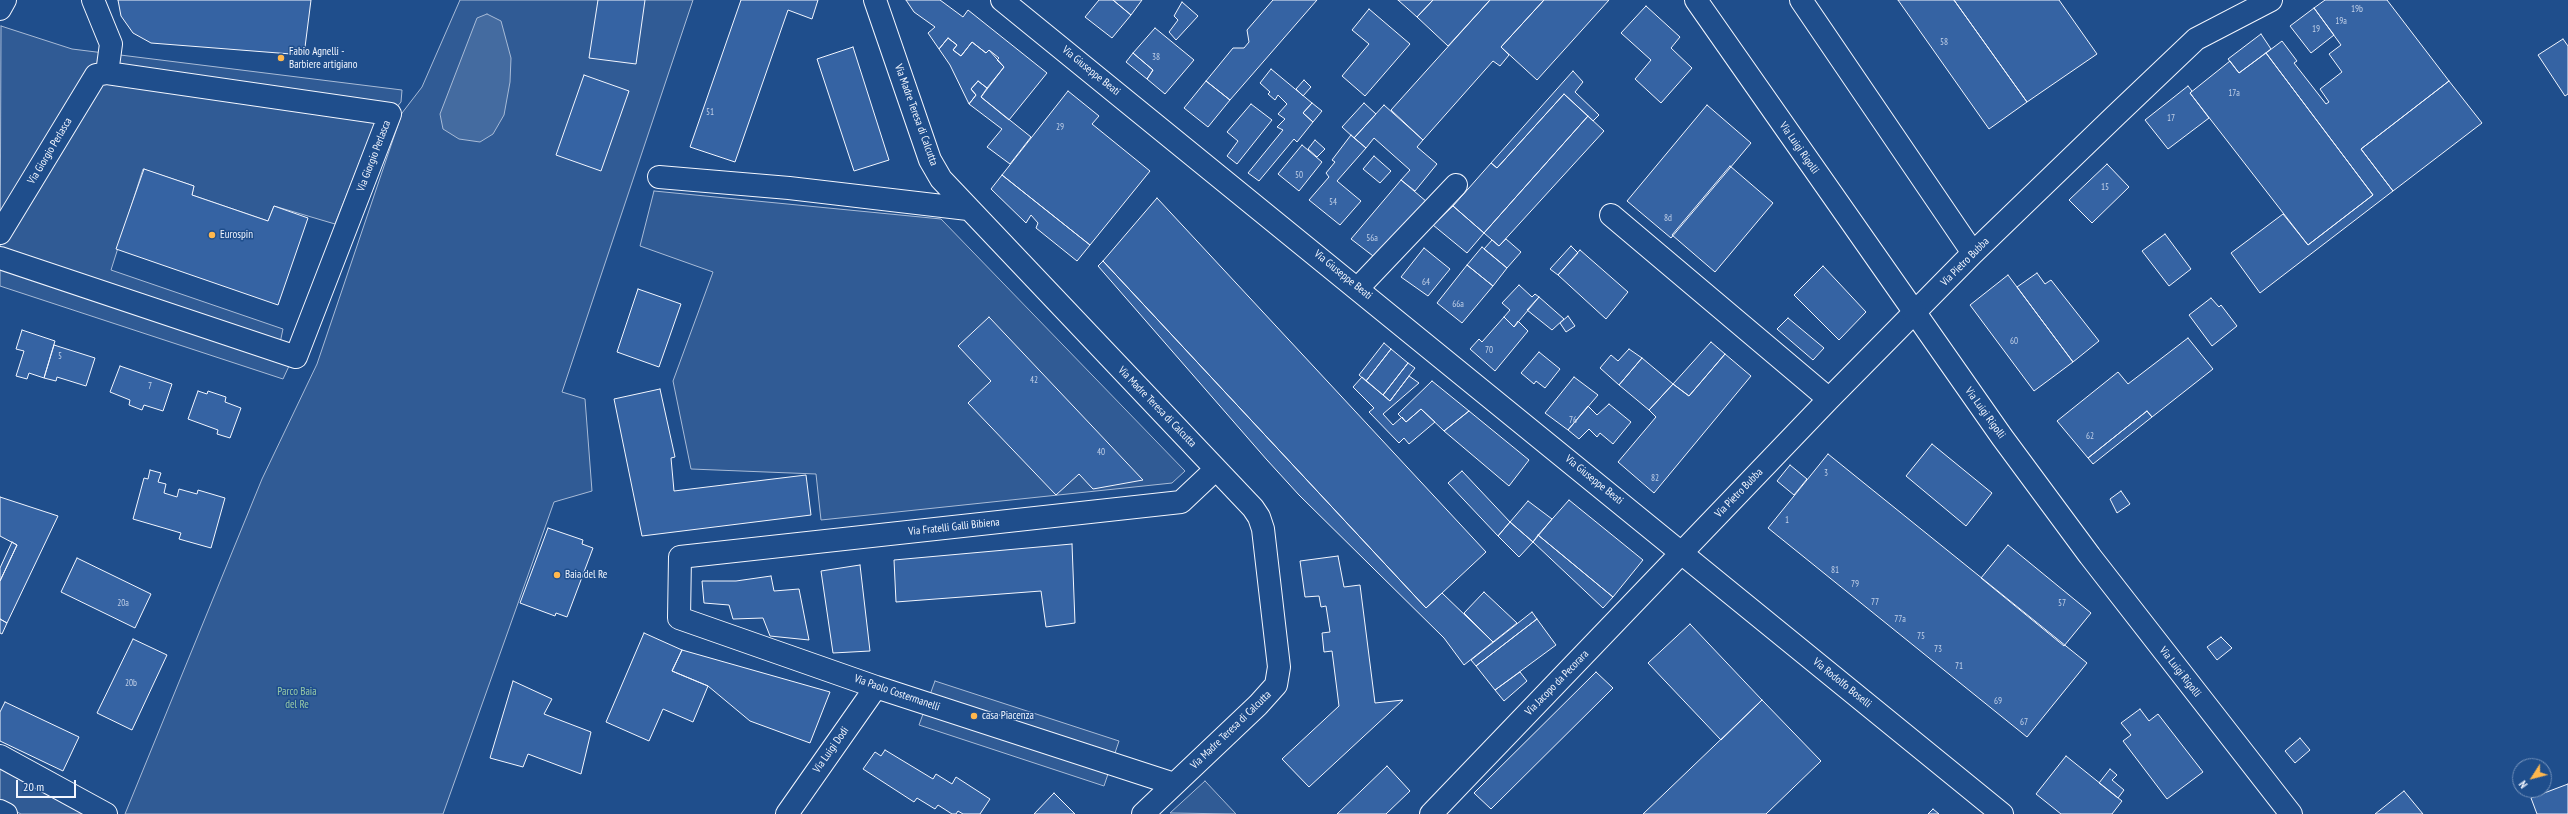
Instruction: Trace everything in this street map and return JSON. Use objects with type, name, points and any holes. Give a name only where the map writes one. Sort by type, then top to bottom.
[{"type":"street","points":[[0,9],[6,0]]},
{"type":"street","points":[[93,0],[111,44],[107,73]]},
{"type":"street","name":"Via Madre Teresa di Calcutta","points":[[875,0],[930,160],[941,179],[1253,508],[1263,529],[1279,673],[1273,691],[1143,814]]},
{"type":"street","name":"Via Giuseppe Beati","points":[[1002,0],[1682,552]]},
{"type":"street","name":"Via Luigi Rigolli","points":[[1696,0],[1914,313],[2090,556],[2291,814]]},
{"type":"street","points":[[1801,0],[1973,254]]},
{"type":"street","name":"Via Pietro Bubba","points":[[1682,552],[1829,399],[1973,254],[2196,39],[2272,0]]},
{"type":"street","name":"Via Giorgio Perlasca","points":[[0,233],[96,75],[107,73],[390,114],[296,357],[0,258]]},
{"type":"street","points":[[660,177],[789,188],[968,209]]},
{"type":"street","points":[[1358,288],[1456,185]]},
{"type":"street","points":[[1611,215],[1829,399]]},
{"type":"street","name":"Via Fratelli Galli Bibiena","points":[[680,557],[1181,502],[1216,469]]},
{"type":"street","name":"Via Jacopo da Pecorara","points":[[1431,814],[1682,552]]},
{"type":"street","name":"Via Rodolfo Boselli","points":[[1682,552],[2002,814]]},
{"type":"street","name":"Via Paolo Costermanelli","points":[[680,557],[679,618],[876,687],[1174,784]]},
{"type":"street","name":"Via Luigi Dodi","points":[[787,814],[876,687]]},
{"type":"street","points":[[0,756],[106,814]]},
{"type":"street","points":[[0,811],[6,814]]},
{"type":"shaded area","name":"Parco Baia del Re","points":[[460,0],[693,0],[562,392],[585,399],[592,491],[554,502],[443,814],[125,814],[262,479],[317,364],[402,113],[422,87]]},
{"type":"shaded area","points":[[487,14],[501,21],[511,58],[510,82],[504,115],[493,134],[480,142],[459,139],[443,129],[440,114],[477,18]]},
{"type":"shaded area","points":[[1,26],[72,49],[402,90],[401,102],[368,141],[335,224],[274,206],[268,221],[192,195],[194,186],[143,169],[111,270],[283,329],[280,343],[289,366],[283,379],[0,286]]},
{"type":"shaded area","points":[[654,191],[941,219],[1185,471],[1172,483],[821,520],[816,474],[691,469],[673,381],[713,272],[640,246]]},
{"type":"shaded area","points":[[935,681],[1119,741],[1104,786],[919,725]]},
{"type":"shaded area","points":[[0,769],[88,814],[21,814],[0,803]]},
{"type":"shaded area","points":[[1205,781],[1236,814],[1170,813]]},
{"type":"building","points":[[118,0],[311,0],[304,55],[151,43],[133,33],[121,16]]},
{"type":"building","points":[[598,0],[645,0],[636,64],[589,58]]},
{"type":"building","points":[[741,0],[818,0],[812,19],[788,10],[735,162],[690,147]]},
{"type":"building","points":[[906,0],[940,0],[963,17],[968,10],[1047,73],[1009,120],[981,97],[1004,67],[997,60],[999,58],[989,50],[986,53],[972,42],[961,56],[953,50],[957,45],[948,38],[939,49],[928,33],[935,27],[914,12]]},
{"type":"building","points":[[1099,0],[1113,0],[1131,15],[1112,38],[1085,17]]},
{"type":"building","points":[[1113,0],[1142,0],[1131,15]]},
{"type":"building","points":[[1273,0],[1317,0],[1230,100],[1206,81],[1233,48],[1244,48],[1249,42],[1247,30]]},
{"type":"building","points":[[1398,0],[1433,0],[1417,17]]},
{"type":"building","points":[[1433,0],[1490,0],[1448,46],[1417,17]]},
{"type":"building","points":[[1490,0],[1544,0],[1501,47],[1509,55],[1500,66],[1493,61],[1423,140],[1391,110]]},
{"type":"building","points":[[1544,0],[1609,0],[1537,80],[1501,47]]},
{"type":"building","points":[[1898,0],[1954,0],[2027,102],[1989,129]]},
{"type":"building","points":[[1954,0],[2059,0],[2097,54],[2027,102]]},
{"type":"building","points":[[2325,0],[2387,0],[2449,81],[2361,149],[2393,191],[2260,293],[2231,253],[2283,214],[2308,245],[2373,195],[2266,53],[2282,41],[2297,61],[2294,63],[2326,104],[2329,102],[2320,89],[2342,72],[2329,54],[2341,45],[2314,8]]},
{"type":"building","points":[[1182,2],[1198,16],[1176,40],[1169,32],[1178,20],[1174,16]]},
{"type":"building","points":[[1646,6],[1680,37],[1671,48],[1692,68],[1661,103],[1635,79],[1651,60],[1621,33]]},
{"type":"building","points":[[2314,8],[2334,35],[2311,53],[2290,26]]},
{"type":"building","points":[[1369,9],[1410,44],[1365,96],[1342,76],[1369,44],[1352,30]]},
{"type":"building","points":[[1155,28],[1194,60],[1165,94],[1147,79],[1153,70],[1133,53]]},
{"type":"building","points":[[2261,34],[2271,49],[2239,73],[2228,59]]},
{"type":"building","points":[[948,38],[957,45],[953,50],[961,56],[972,42],[986,53],[989,50],[1004,67],[987,88],[978,81],[971,89],[976,95],[969,104],[950,65],[939,49]]},
{"type":"building","points":[[2563,39],[2568,46],[2568,94],[2565,96],[2538,55]]},
{"type":"building","points":[[853,47],[889,160],[854,171],[817,59]]},
{"type":"building","points":[[1133,53],[1153,70],[1147,79],[1126,62]]},
{"type":"building","points":[[2266,53],[2373,195],[2308,245],[2190,93],[2230,61],[2239,73]]},
{"type":"building","points":[[1271,69],[1312,103],[1303,113],[1313,122],[1297,142],[1294,139],[1259,181],[1248,173],[1283,130],[1277,127],[1285,119],[1278,114],[1287,104],[1278,95],[1275,100],[1268,94],[1270,92],[1260,83]]},
{"type":"building","points":[[1573,71],[1583,82],[1575,92],[1599,115],[1593,121],[1564,94],[1497,168],[1491,163]]},
{"type":"building","points":[[584,75],[629,91],[601,171],[556,155]]},
{"type":"building","points":[[1304,80],[1311,87],[1303,96],[1296,89]]},
{"type":"building","points":[[978,81],[987,88],[981,97],[1031,137],[1010,164],[987,147],[1002,129],[969,104],[976,95],[971,89]]},
{"type":"building","points":[[1206,81],[1230,100],[1208,127],[1184,108]]},
{"type":"building","points":[[2449,81],[2482,123],[2393,191],[2361,149]]},
{"type":"building","points":[[2188,86],[2192,91],[2190,93],[2209,118],[2168,149],[2145,120]]},
{"type":"building","points":[[1068,91],[1099,116],[1092,124],[1150,171],[1090,245],[1002,175]]},
{"type":"building","points":[[1564,94],[1588,116],[1484,233],[1453,206],[1491,163],[1497,168]]},
{"type":"building","points":[[1312,103],[1322,111],[1313,122],[1303,113]]},
{"type":"building","points":[[1364,103],[1376,114],[1354,138],[1342,127]]},
{"type":"building","points":[[1251,104],[1272,120],[1237,164],[1227,156],[1238,141],[1227,132]]},
{"type":"building","points":[[1384,105],[1423,140],[1417,147],[1437,164],[1415,191],[1401,180],[1410,170],[1374,138],[1366,148],[1354,138]]},
{"type":"building","points":[[1707,105],[1751,143],[1671,238],[1627,201]]},
{"type":"building","points":[[1588,116],[1604,131],[1499,246],[1484,233]]},
{"type":"building","points":[[1351,135],[1366,148],[1337,181],[1361,201],[1340,225],[1309,200],[1329,177],[1326,173],[1335,162],[1332,160]]},
{"type":"building","points":[[1315,140],[1325,149],[1317,157],[1308,149]]},
{"type":"building","points":[[1302,145],[1322,162],[1299,191],[1278,174]]},
{"type":"building","points":[[1374,156],[1391,171],[1380,183],[1363,169]]},
{"type":"building","points":[[2107,164],[2129,187],[2092,223],[2069,200]]},
{"type":"building","points":[[1730,166],[1773,203],[1715,272],[1672,235]]},
{"type":"building","name":"Eurospin","points":[[144,169],[194,186],[192,195],[268,221],[274,206],[308,218],[278,305],[116,249]]},
{"type":"building","points":[[1002,175],[1090,245],[1077,261],[1036,228],[1038,223],[1031,215],[1026,223],[991,189]]},
{"type":"building","points":[[1401,180],[1427,202],[1377,259],[1351,239]]},
{"type":"building","points":[[1157,198],[1486,552],[1426,608],[1103,261]]},
{"type":"building","points":[[1453,206],[1484,233],[1467,253],[1433,225]]},
{"type":"building","points":[[2165,234],[2191,269],[2169,286],[2142,251]]},
{"type":"building","points":[[1506,239],[1521,252],[1507,268],[1484,249],[1492,240],[1499,246]]},
{"type":"building","points":[[1571,246],[1578,253],[1558,275],[1550,269]]},
{"type":"building","points":[[1482,247],[1507,268],[1493,286],[1467,265]]},
{"type":"building","points":[[1424,248],[1450,269],[1428,296],[1401,277]]},
{"type":"building","points":[[1580,250],[1628,292],[1606,319],[1558,275]]},
{"type":"building","points":[[1103,261],[1426,608],[1442,593],[1493,642],[1464,665],[1444,638],[1299,495],[1267,460],[1098,266]]},
{"type":"building","points":[[1467,265],[1493,286],[1462,323],[1437,303]]},
{"type":"building","points":[[1823,266],[1866,312],[1839,340],[1794,295]]},
{"type":"building","points":[[2037,273],[2045,284],[2051,280],[2099,341],[2073,362],[2017,287]]},
{"type":"building","points":[[2008,275],[2073,362],[2034,391],[1970,305]]},
{"type":"building","points":[[1519,285],[1532,297],[1535,294],[1539,297],[1514,327],[1504,317],[1510,310],[1502,303]]},
{"type":"building","points":[[638,289],[681,304],[659,367],[617,352]]},
{"type":"building","points":[[1539,297],[1564,319],[1552,330],[1527,310]]},
{"type":"building","points":[[2211,298],[2219,307],[2221,305],[2237,326],[2212,346],[2189,315]]},
{"type":"building","points":[[1568,316],[1575,326],[1566,332],[1560,323]]},
{"type":"building","points":[[989,317],[1143,480],[1093,489],[1079,474],[1056,495],[968,403],[991,381],[958,346]]},
{"type":"building","points":[[1504,317],[1514,327],[1518,321],[1528,331],[1495,371],[1470,349],[1479,339],[1482,342]]},
{"type":"building","points":[[1788,318],[1824,348],[1813,360],[1777,329]]},
{"type":"building","points":[[22,330],[55,341],[44,378],[29,373],[27,379],[16,376],[24,351],[16,349]]},
{"type":"building","points":[[2188,338],[2213,369],[2152,417],[2147,411],[2088,458],[2057,421],[2118,372],[2128,384]]},
{"type":"building","points":[[1711,342],[1725,354],[1689,396],[1673,384]]},
{"type":"building","points":[[1384,343],[1391,349],[1366,381],[1359,375]]},
{"type":"building","points":[[54,345],[95,358],[86,386],[57,377],[56,381],[44,378]]},
{"type":"building","points":[[1391,349],[1408,363],[1383,395],[1366,381]]},
{"type":"building","points":[[1629,349],[1642,358],[1619,385],[1600,368],[1611,355],[1618,361]]},
{"type":"building","points":[[1539,352],[1560,369],[1545,388],[1536,381],[1534,384],[1521,373]]},
{"type":"building","points":[[1725,354],[1751,376],[1654,493],[1618,462],[1656,417],[1649,410],[1673,384],[1689,396]]},
{"type":"building","points":[[1642,358],[1673,384],[1649,410],[1619,385]]},
{"type":"building","points":[[1408,363],[1415,368],[1390,401],[1383,395]]},
{"type":"building","points":[[120,366],[172,384],[163,411],[144,405],[142,410],[129,405],[130,400],[110,392]]},
{"type":"building","points":[[1409,376],[1419,383],[1383,414],[1393,425],[1402,417],[1406,422],[1421,409],[1435,422],[1409,444],[1404,438],[1399,443],[1369,412],[1374,408],[1353,387],[1362,377],[1390,401]]},
{"type":"building","points":[[1574,377],[1598,395],[1568,430],[1545,413]]},
{"type":"building","points":[[1432,381],[1469,411],[1444,431],[1421,409],[1406,422],[1398,414]]},
{"type":"building","points":[[660,389],[675,457],[671,458],[674,491],[806,475],[811,515],[642,536],[614,399]]},
{"type":"building","points":[[198,391],[207,394],[208,391],[226,397],[225,402],[241,408],[230,438],[217,434],[218,430],[188,419]]},
{"type":"building","points":[[1609,404],[1631,422],[1613,444],[1600,433],[1597,437],[1589,429],[1579,439],[1568,430],[1588,406],[1597,415]]},
{"type":"building","points":[[1469,411],[1529,460],[1509,486],[1444,431]]},
{"type":"building","points":[[2147,411],[2152,417],[2093,464],[2088,458]]},
{"type":"building","points":[[1932,444],[1992,493],[1966,526],[1906,476]]},
{"type":"building","points":[[1828,454],[2087,663],[2027,737],[1768,528]]},
{"type":"building","points":[[1790,465],[1807,479],[1794,495],[1777,481]]},
{"type":"building","points":[[150,470],[161,473],[158,482],[166,484],[164,493],[177,497],[179,489],[197,494],[198,490],[225,498],[211,548],[179,539],[181,533],[133,519],[144,478],[148,479]]},
{"type":"building","points":[[1462,471],[1510,522],[1498,536],[1448,483]]},
{"type":"building","points":[[2121,491],[2130,504],[2117,513],[2110,499]]},
{"type":"building","points":[[0,497],[58,516],[7,623],[0,619],[0,581],[17,545],[0,536]]},
{"type":"building","points":[[1569,500],[1643,560],[1613,597],[1538,535]]},
{"type":"building","points":[[1528,501],[1552,519],[1533,542],[1510,522]]},
{"type":"building","points":[[1510,522],[1533,542],[1519,557],[1498,536]]},
{"type":"building","name":"Baia del Re","points":[[548,528],[583,540],[582,544],[593,548],[567,617],[556,613],[555,616],[520,603]]},
{"type":"building","points":[[1538,535],[1613,597],[1603,608],[1533,542]]},
{"type":"building","points":[[12,542],[17,545],[0,581],[0,568]]},
{"type":"building","points":[[1072,544],[1075,623],[1046,627],[1041,591],[896,602],[894,560]]},
{"type":"building","points":[[2008,545],[2091,613],[2064,646],[1981,578]]},
{"type":"building","points":[[1338,556],[1344,587],[1360,585],[1375,703],[1403,700],[1309,787],[1282,759],[1339,706],[1332,651],[1324,652],[1322,633],[1330,632],[1326,606],[1321,607],[1319,596],[1305,597],[1300,561]]},
{"type":"building","points":[[77,558],[151,594],[135,628],[61,592]]},
{"type":"building","points":[[860,565],[870,651],[833,653],[821,571]]},
{"type":"building","points":[[771,576],[774,591],[799,589],[809,640],[770,636],[763,618],[733,619],[729,605],[704,603],[702,581],[736,581]]},
{"type":"building","points":[[1484,592],[1517,623],[1493,642],[1464,613]]},
{"type":"building","points":[[1532,612],[1537,619],[1476,666],[1471,660]]},
{"type":"building","points":[[0,619],[7,623],[2,634],[0,633]]},
{"type":"building","points":[[1537,619],[1556,645],[1495,690],[1476,666]]},
{"type":"building","points":[[1690,624],[1762,700],[1721,740],[1648,663]]},
{"type":"building","points":[[644,633],[682,650],[672,671],[708,686],[693,722],[663,709],[649,741],[606,722]]},
{"type":"building","points":[[2221,637],[2232,648],[2217,660],[2207,647]]},
{"type":"building","points":[[133,639],[167,655],[132,730],[97,713]]},
{"type":"building","points":[[682,650],[830,692],[810,743],[750,721],[708,686],[672,671]]},
{"type":"building","points":[[1520,672],[1527,681],[1504,701],[1495,690]]},
{"type":"building","points":[[1596,672],[1613,688],[1491,809],[1474,793]]},
{"type":"building","points":[[513,681],[552,699],[544,714],[591,732],[581,774],[528,754],[523,767],[490,758]]},
{"type":"building","points":[[1762,700],[1821,761],[1766,814],[1643,814]]},
{"type":"building","points":[[5,702],[79,737],[63,771],[0,741],[0,712]]},
{"type":"building","points":[[2140,709],[2149,721],[2158,714],[2203,772],[2167,799],[2123,741],[2131,735],[2121,723]]},
{"type":"building","points":[[2300,738],[2310,750],[2295,763],[2285,751]]},
{"type":"building","points":[[885,750],[933,779],[936,774],[952,784],[956,777],[990,799],[980,814],[963,814],[958,811],[956,814],[952,814],[938,805],[935,809],[917,798],[914,802],[863,769],[875,752],[881,756]]},
{"type":"building","points":[[2066,756],[2122,801],[2112,814],[2061,814],[2036,794]]},
{"type":"building","points":[[1387,766],[1410,791],[1386,814],[1337,814]]},
{"type":"building","points":[[2110,769],[2117,775],[2112,780],[2124,790],[2118,798],[2099,783]]},
{"type":"building","points":[[2568,784],[2568,814],[2537,814],[2531,798],[2552,798],[2552,790]]},
{"type":"building","points":[[2404,791],[2423,814],[2375,814]]},
{"type":"building","points":[[1054,793],[1075,814],[1034,814]]},
{"type":"building","points":[[1933,809],[1939,814],[1928,814]]},
{"type":"place","name":"Fabio Agnelli - Barbiere artigiano","points":[[281,58]]},
{"type":"place","name":"Eurospin","points":[[212,235]]},
{"type":"place","name":"Baia del Re","points":[[557,575]]},
{"type":"place","name":"casa Piacenza","points":[[974,716]]}]
